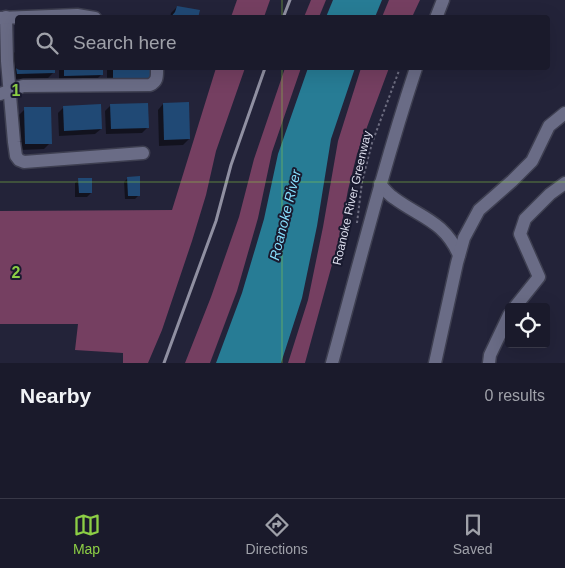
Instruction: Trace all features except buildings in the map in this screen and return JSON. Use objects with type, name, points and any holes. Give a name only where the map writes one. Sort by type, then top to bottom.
[{"type":"lane","points":[[437,15],[443,0]]},
{"type":"lane","points":[[3,17],[5,92],[16,156],[19,160],[24,162],[143,153]]},
{"type":"lane","points":[[5,92],[24,86],[150,85],[155,83],[158,70]]},
{"type":"lane","points":[[332,363],[380,184],[415,70]]},
{"type":"lane","points":[[435,363],[464,238],[479,210],[532,161],[550,126],[565,113]]},
{"type":"lane","points":[[519,303],[539,277],[520,234],[526,219],[550,194],[565,182]]},
{"type":"lane","points":[[380,184],[392,198],[442,229],[453,241],[459,255]]},
{"type":"lane","points":[[489,363],[490,355],[505,323]]},
{"type":"path","name":"Roanoke River Greenway","points":[[356,224],[362,182],[372,143],[399,70]]},
{"type":"shaded area","points":[[237,0],[270,0],[265,15],[232,15]]},
{"type":"shaded area","points":[[311,0],[326,0],[320,15],[305,15]]},
{"type":"shaded area","points":[[389,0],[420,0],[413,15],[383,15]]},
{"type":"shaded area","points":[[215,70],[244,70],[216,151],[206,195],[192,241],[162,330],[148,363],[123,363],[123,353],[75,350],[78,324],[0,324],[0,211],[172,210]]},
{"type":"shaded area","points":[[284,70],[300,70],[272,152],[258,218],[237,291],[210,363],[185,363],[239,217],[254,159]]},
{"type":"shaded area","points":[[360,70],[388,70],[357,154],[339,239],[305,363],[288,363],[308,300],[338,141]]},
{"type":"water","points":[[333,0],[382,0],[376,15],[327,15]]},
{"type":"water","name":"Roanoke River","points":[[307,70],[354,70],[331,139],[317,226],[302,298],[281,363],[216,363],[242,293],[264,219],[278,154]]},
{"type":"railway","points":[[284,15],[290,0]]},
{"type":"railway","points":[[164,363],[216,221],[231,165],[264,70]]}]
